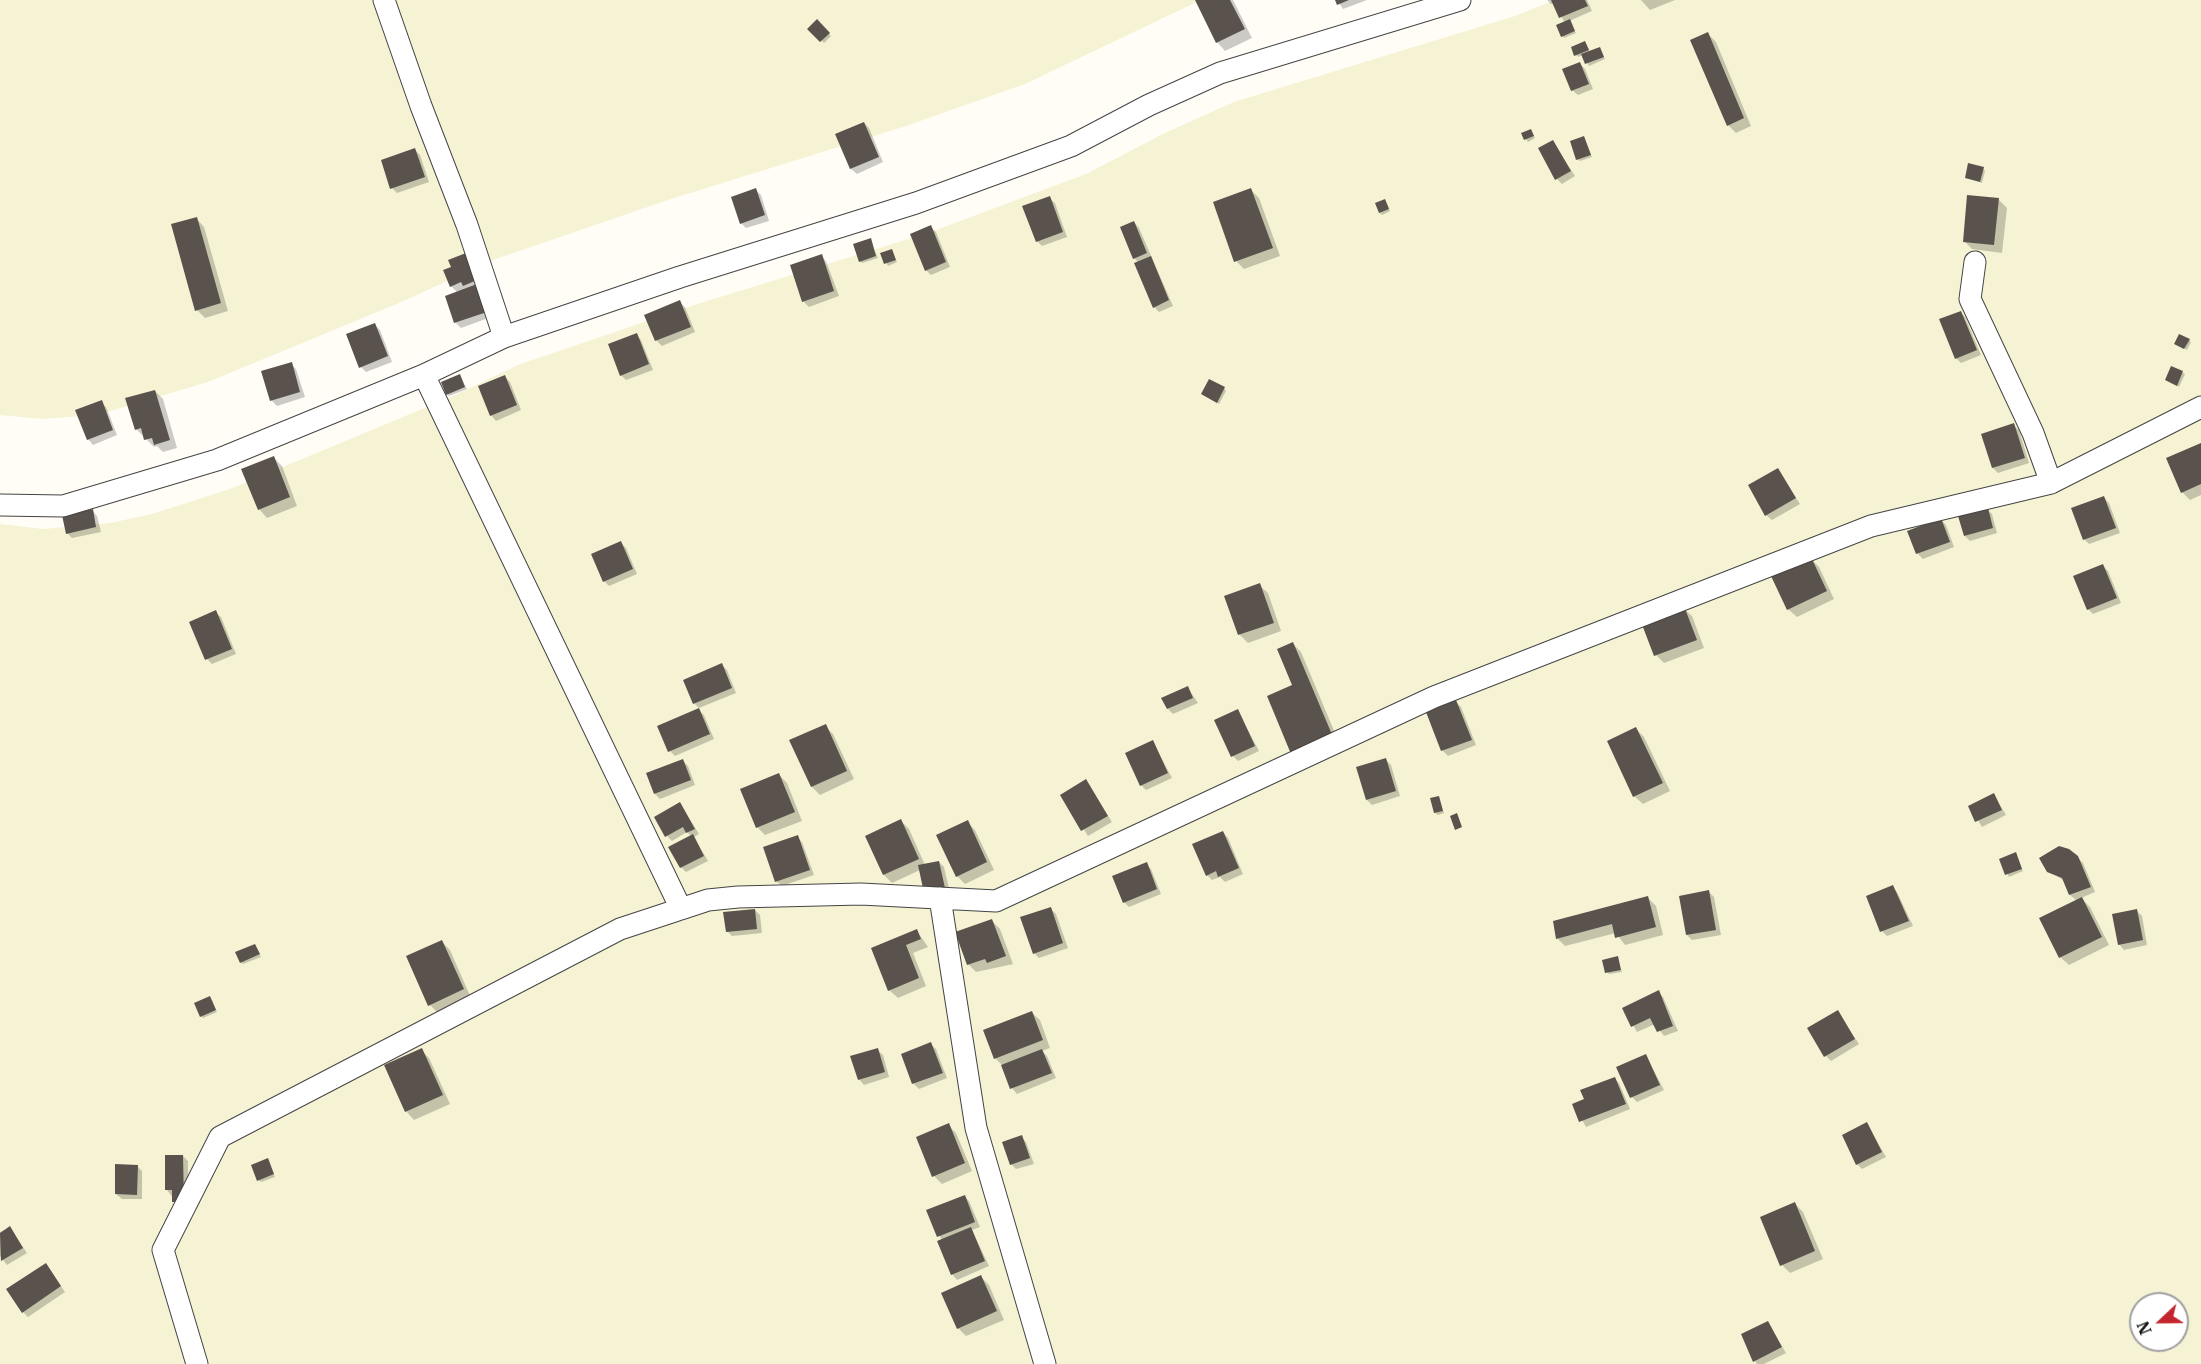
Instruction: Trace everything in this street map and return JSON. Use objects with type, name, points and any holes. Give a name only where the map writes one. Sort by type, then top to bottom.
[{"type":"street","points":[[384,0],[421,106],[467,225],[504,337]]},
{"type":"street","points":[[0,505],[63,506],[217,460],[424,375],[504,337],[680,277],[916,203],[1053,154],[1220,73],[1460,0]]},
{"type":"street","points":[[1975,262],[1970,299],[2028,422],[2051,483]]},
{"type":"street","points":[[424,375],[681,909]]},
{"type":"street","points":[[197,1364],[163,1250],[220,1137],[620,929],[671,910],[708,900],[781,894],[996,901],[1434,697],[1871,525],[2051,483],[2201,407]]},
{"type":"street","points":[[940,898],[976,1128],[1045,1364]]},
{"type":"shaded area","points":[[0,0],[1201,0],[1025,84],[906,126],[671,199],[493,260],[399,303],[208,382],[97,415],[42,419],[0,415]]},
{"type":"shaded area","points":[[1555,0],[2201,0],[2201,1364],[0,1364],[0,524],[43,529],[110,523],[152,514],[230,489],[451,397],[518,365],[691,306],[928,233],[1086,174],[1165,133],[1234,102],[1515,16]]},
{"type":"building","points":[[1195,0],[1230,0],[1245,29],[1216,43]]},
{"type":"building","points":[[1335,0],[1349,0],[1337,5]]},
{"type":"building","points":[[1551,0],[1585,0],[1588,6],[1559,18]]},
{"type":"building","points":[[817,19],[830,33],[820,42],[807,29]]},
{"type":"building","points":[[1570,19],[1575,31],[1561,37],[1556,25]]},
{"type":"building","points":[[1708,32],[1744,118],[1727,126],[1690,40]]},
{"type":"building","points":[[1585,41],[1589,50],[1574,56],[1571,47]]},
{"type":"building","points":[[1600,47],[1604,57],[1585,64],[1581,54]]},
{"type":"building","points":[[1580,62],[1589,84],[1571,91],[1562,69]]},
{"type":"building","points":[[864,122],[879,157],[850,169],[835,134]]},
{"type":"building","points":[[1531,129],[1534,136],[1524,140],[1521,133]]},
{"type":"building","points":[[1584,136],[1591,155],[1576,160],[1570,141]]},
{"type":"building","points":[[1553,140],[1571,171],[1555,180],[1538,148]]},
{"type":"building","points":[[415,148],[425,177],[390,189],[381,160]]},
{"type":"building","points":[[1968,163],[1984,167],[1980,182],[1965,178]]},
{"type":"building","points":[[756,188],[765,215],[740,224],[731,197]]},
{"type":"building","points":[[1251,188],[1273,248],[1234,262],[1213,202]]},
{"type":"building","points":[[1967,195],[1999,198],[1994,245],[1963,242]]},
{"type":"building","points":[[1050,196],[1063,232],[1036,242],[1022,206]]},
{"type":"building","points":[[1385,199],[1389,209],[1379,213],[1375,203]]},
{"type":"building","points":[[197,217],[221,303],[195,311],[171,224]]},
{"type":"building","points":[[1134,221],[1147,253],[1133,259],[1120,227]]},
{"type":"building","points":[[931,225],[946,262],[925,271],[910,234]]},
{"type":"building","points":[[871,238],[876,256],[859,262],[853,244]]},
{"type":"building","points":[[892,249],[896,260],[884,264],[880,253]]},
{"type":"building","points":[[466,253],[477,280],[463,286],[461,282],[450,287],[443,270],[451,267],[448,260]]},
{"type":"building","points":[[822,254],[834,291],[802,302],[790,265]]},
{"type":"building","points":[[1151,256],[1169,300],[1153,308],[1134,263]]},
{"type":"building","points":[[477,284],[487,312],[454,323],[445,296]]},
{"type":"building","points":[[680,300],[691,327],[655,341],[644,315]]},
{"type":"building","points":[[1961,311],[1977,350],[1955,359],[1939,319]]},
{"type":"building","points":[[375,323],[388,356],[359,368],[346,334]]},
{"type":"building","points":[[637,333],[649,364],[620,376],[608,344]]},
{"type":"building","points":[[2179,334],[2190,339],[2184,349],[2174,344]]},
{"type":"building","points":[[292,362],[300,392],[270,401],[261,371]]},
{"type":"building","points":[[2171,366],[2183,371],[2177,386],[2165,380]]},
{"type":"building","points":[[460,374],[465,387],[446,395],[441,382]]},
{"type":"building","points":[[505,375],[517,405],[490,416],[478,386]]},
{"type":"building","points":[[1209,379],[1225,387],[1217,403],[1201,394]]},
{"type":"building","points":[[155,390],[170,440],[154,445],[152,438],[144,440],[141,428],[135,430],[125,398]]},
{"type":"building","points":[[102,400],[113,430],[87,440],[75,410]]},
{"type":"building","points":[[2014,423],[2025,458],[1992,468],[1981,434]]},
{"type":"building","points":[[2201,443],[2201,484],[2181,493],[2166,458]]},
{"type":"building","points":[[274,456],[290,497],[258,510],[241,469]]},
{"type":"building","points":[[1778,468],[1796,498],[1765,516],[1748,485]]},
{"type":"building","points":[[2104,496],[2116,528],[2083,540],[2071,508]]},
{"type":"building","points":[[1988,508],[1993,528],[1964,536],[1958,516]]},
{"type":"building","points":[[93,509],[96,527],[66,534],[62,515]]},
{"type":"building","points":[[1941,518],[1950,542],[1916,554],[1907,531]]},
{"type":"building","points":[[621,541],[633,569],[603,582],[591,554]]},
{"type":"building","points":[[1811,557],[1827,591],[1787,610],[1771,576]]},
{"type":"building","points":[[2103,564],[2117,598],[2087,610],[2073,576]]},
{"type":"building","points":[[1260,583],[1274,623],[1238,635],[1224,596]]},
{"type":"building","points":[[1684,606],[1697,640],[1654,656],[1641,622]]},
{"type":"building","points":[[216,610],[232,649],[205,660],[189,622]]},
{"type":"building","points":[[1293,642],[1333,737],[1291,754],[1267,696],[1292,685],[1277,649]]},
{"type":"building","points":[[722,663],[732,688],[693,704],[683,680]]},
{"type":"building","points":[[1188,686],[1193,698],[1167,709],[1161,698]]},
{"type":"building","points":[[1456,700],[1472,740],[1441,751],[1426,712]]},
{"type":"building","points":[[699,708],[710,734],[668,752],[657,726]]},
{"type":"building","points":[[1238,709],[1255,746],[1231,757],[1214,720]]},
{"type":"building","points":[[826,724],[847,771],[811,787],[789,740]]},
{"type":"building","points":[[1636,727],[1663,783],[1633,797],[1607,741]]},
{"type":"building","points":[[1153,740],[1168,773],[1140,786],[1125,753]]},
{"type":"building","points":[[1386,758],[1396,791],[1366,800],[1356,767]]},
{"type":"building","points":[[683,759],[691,780],[654,794],[646,773]]},
{"type":"building","points":[[779,773],[795,812],[756,828],[740,789]]},
{"type":"building","points":[[1086,779],[1108,816],[1081,831],[1060,795]]},
{"type":"building","points":[[1994,793],[2002,810],[1975,822],[1968,806]]},
{"type":"building","points":[[1439,796],[1443,811],[1434,813],[1430,798]]},
{"type":"building","points":[[680,802],[695,829],[686,833],[683,827],[665,837],[654,817]]},
{"type":"building","points":[[1457,813],[1462,827],[1455,830],[1450,816]]},
{"type":"building","points":[[901,819],[919,859],[883,875],[865,836]]},
{"type":"building","points":[[968,820],[987,862],[956,877],[936,835]]},
{"type":"building","points":[[1223,831],[1239,868],[1218,877],[1216,871],[1206,876],[1192,844]]},
{"type":"building","points":[[693,834],[704,856],[680,868],[668,847]]},
{"type":"building","points":[[798,835],[810,870],[775,882],[763,847]]},
{"type":"building","points":[[2059,846],[2069,849],[2078,856],[2091,887],[2069,895],[2062,878],[2047,872],[2039,858]]},
{"type":"building","points":[[2016,852],[2022,869],[2005,875],[1999,859]]},
{"type":"building","points":[[939,861],[945,888],[924,893],[918,865]]},
{"type":"building","points":[[1147,862],[1157,889],[1123,903],[1112,876]]},
{"type":"building","points":[[1893,885],[1909,921],[1880,932],[1866,896]]},
{"type":"building","points":[[1709,890],[1716,930],[1686,935],[1679,896]]},
{"type":"building","points":[[1648,896],[1656,927],[1615,938],[1612,924],[1556,939],[1553,921]]},
{"type":"building","points":[[2082,897],[2102,937],[2059,958],[2039,918]]},
{"type":"building","points":[[1051,907],[1063,943],[1033,954],[1020,917]]},
{"type":"building","points":[[755,909],[757,929],[726,932],[723,912]]},
{"type":"building","points":[[2137,909],[2143,940],[2118,945],[2112,914]]},
{"type":"building","points":[[992,919],[1006,956],[987,963],[985,959],[967,965],[955,932]]},
{"type":"building","points":[[917,929],[921,939],[906,945],[919,978],[888,991],[871,948]]},
{"type":"building","points":[[442,940],[464,989],[428,1006],[406,956]]},
{"type":"building","points":[[255,944],[260,954],[240,963],[235,952]]},
{"type":"building","points":[[1618,956],[1621,970],[1605,973],[1602,960]]},
{"type":"building","points":[[1659,990],[1673,1026],[1657,1032],[1650,1018],[1631,1027],[1622,1008]]},
{"type":"building","points":[[210,996],[216,1010],[200,1017],[194,1003]]},
{"type":"building","points":[[1838,1010],[1855,1039],[1824,1057],[1807,1028]]},
{"type":"building","points":[[1032,1011],[1043,1040],[994,1059],[983,1030]]},
{"type":"building","points":[[931,1042],[943,1073],[912,1084],[901,1054]]},
{"type":"building","points":[[422,1048],[443,1095],[405,1112],[384,1065]]},
{"type":"building","points":[[878,1048],[885,1072],[858,1080],[850,1056]]},
{"type":"building","points":[[1042,1049],[1052,1073],[1010,1089],[1001,1065]]},
{"type":"building","points":[[1646,1054],[1660,1085],[1630,1098],[1616,1067]]},
{"type":"building","points":[[1615,1077],[1626,1104],[1579,1122],[1572,1104],[1584,1099],[1580,1090]]},
{"type":"building","points":[[1867,1122],[1882,1152],[1856,1165],[1842,1135]]},
{"type":"building","points":[[949,1123],[965,1163],[932,1177],[916,1137]]},
{"type":"building","points":[[1022,1135],[1030,1158],[1010,1165],[1002,1142]]},
{"type":"building","points":[[165,1155],[183,1155],[184,1202],[172,1202],[172,1190],[165,1190]]},
{"type":"building","points":[[268,1158],[274,1174],[257,1181],[251,1165]]},
{"type":"building","points":[[115,1164],[138,1165],[137,1195],[115,1194]]},
{"type":"building","points":[[965,1195],[975,1222],[937,1237],[926,1210]]},
{"type":"building","points":[[1795,1202],[1815,1251],[1780,1266],[1760,1217]]},
{"type":"building","points":[[10,1226],[23,1248],[1,1261],[0,1233]]},
{"type":"building","points":[[971,1227],[985,1261],[951,1275],[937,1241]]},
{"type":"building","points":[[46,1263],[61,1286],[22,1313],[6,1289]]},
{"type":"building","points":[[981,1275],[997,1311],[957,1329],[941,1293]]},
{"type":"building","points":[[1768,1321],[1782,1347],[1753,1362],[1741,1334]]}]
